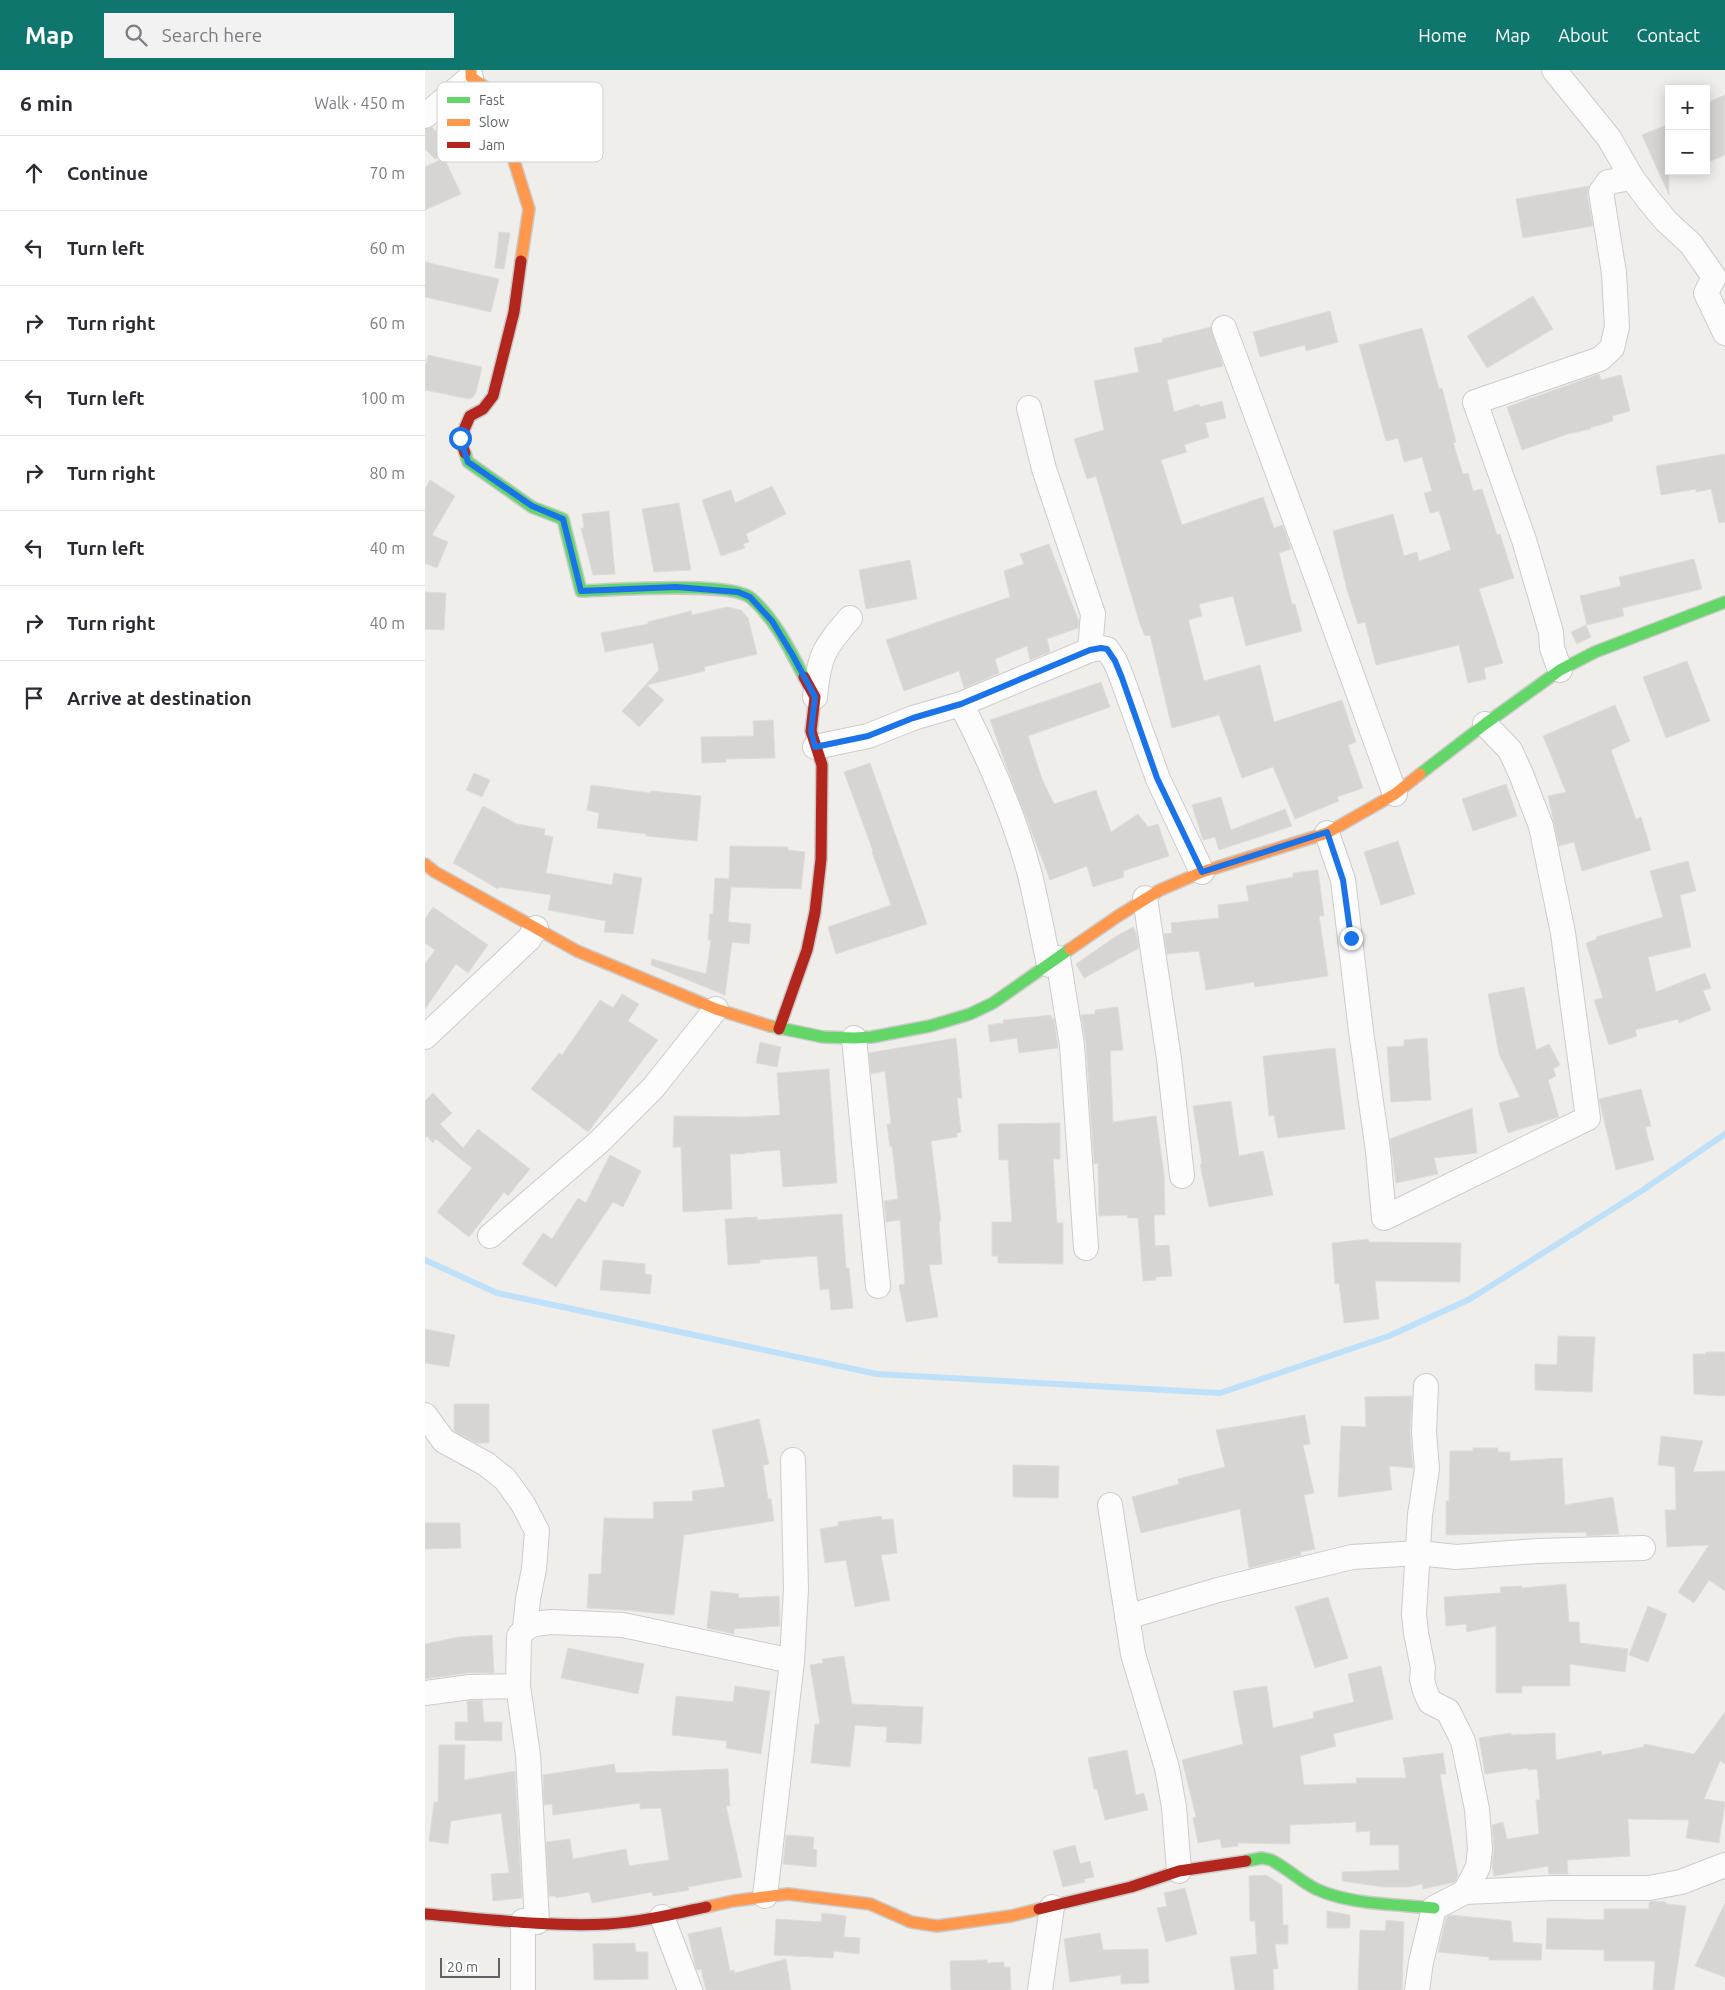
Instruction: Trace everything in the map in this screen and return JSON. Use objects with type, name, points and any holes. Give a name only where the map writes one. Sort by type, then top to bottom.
[{"type":"street","points":[[1554,70],[1609,138],[1632,178],[1666,222],[1720,272],[1705,293],[1725,334]]},
{"type":"street","points":[[425,116],[437,105]]},
{"type":"street","points":[[514,162],[529,209],[514,312],[493,396],[483,409],[470,416],[460,438],[468,462],[532,506],[563,519],[581,591],[676,587],[738,592],[750,597],[772,621],[815,697]]},
{"type":"street","points":[[1560,670],[1552,648],[1551,632],[1524,540],[1475,402],[1600,359],[1612,348],[1617,327],[1614,272],[1601,192],[1608,182],[1632,178]]},
{"type":"street","points":[[1224,328],[1313,565],[1395,794]]},
{"type":"street","points":[[1029,408],[1043,468],[1093,614],[1090,650]]},
{"type":"street","points":[[425,864],[435,872],[577,951],[716,1009],[779,1029],[823,1037],[854,1038],[930,1026],[970,1014],[993,1003],[1145,898],[1202,872],[1327,832],[1395,794],[1485,724],[1560,670],[1595,652],[1725,602]]},
{"type":"street","points":[[779,1029],[807,950],[816,903],[821,859],[822,765],[811,731],[818,668],[828,644],[850,618]]},
{"type":"street","points":[[815,747],[868,736],[913,718],[961,704],[1090,650],[1107,649],[1115,661],[1157,778],[1202,872]]},
{"type":"street","points":[[961,704],[989,757],[1029,873],[1054,962],[1072,1045],[1086,1248]]},
{"type":"street","points":[[1327,832],[1343,880],[1378,1151],[1384,1218],[1588,1118],[1563,933],[1541,826],[1510,750],[1485,724]]},
{"type":"street","points":[[1145,898],[1169,1059],[1182,1176]]},
{"type":"street","points":[[425,1037],[529,940],[536,928]]},
{"type":"street","points":[[490,1236],[599,1142],[653,1088],[716,1009]]},
{"type":"street","points":[[854,1038],[879,1286]]},
{"type":"street","points":[[1427,1386],[1424,1432],[1427,1469],[1420,1515],[1414,1614],[1425,1691],[1430,1702],[1448,1711],[1458,1728],[1463,1741],[1477,1808],[1480,1849],[1478,1868],[1465,1892]]},
{"type":"street","points":[[425,1415],[444,1441],[478,1459],[505,1478],[523,1504],[537,1531],[534,1569],[525,1628]]},
{"type":"street","points":[[765,1896],[792,1661],[796,1590],[793,1460]]},
{"type":"street","points":[[1110,1505],[1133,1654],[1167,1768],[1174,1807],[1179,1871]]},
{"type":"street","points":[[1127,1617],[1218,1590],[1351,1557],[1419,1553],[1456,1557],[1537,1551],[1643,1548]]},
{"type":"street","points":[[523,1990],[530,1921],[528,1754],[518,1686],[519,1636],[525,1628],[534,1624],[551,1622],[623,1625],[792,1661]]},
{"type":"street","points":[[425,1693],[470,1687],[518,1686]]},
{"type":"street","points":[[425,1914],[573,1925],[609,1924],[662,1917],[765,1896],[788,1894],[853,1901],[883,1909],[911,1922],[937,1926],[1011,1916],[1131,1887],[1179,1871],[1262,1858],[1272,1860],[1301,1882],[1325,1893],[1434,1908],[1465,1892],[1553,1888],[1649,1888],[1681,1882],[1725,1865]]},
{"type":"street","points":[[1040,1990],[1052,1907]]},
{"type":"street","points":[[1417,1990],[1421,1962],[1434,1908]]},
{"type":"street","points":[[662,1917],[690,1990]]},
{"type":"building","points":[[1725,95],[1725,155],[1710,161],[1710,130],[1710,101]]},
{"type":"building","points":[[1665,126],[1665,175],[1669,175],[1669,195],[1642,135]]},
{"type":"building","points":[[432,127],[435,131],[437,131],[437,159],[435,159],[425,149],[425,129]]},
{"type":"building","points":[[437,161],[446,162],[461,194],[425,210],[425,167]]},
{"type":"building","points":[[1589,186],[1587,194],[1593,226],[1523,238],[1516,199]]},
{"type":"building","points":[[499,232],[510,233],[504,269],[495,268]]},
{"type":"building","points":[[425,262],[499,279],[491,312],[425,297]]},
{"type":"building","points":[[1533,296],[1553,329],[1487,368],[1467,336]]},
{"type":"building","points":[[1330,311],[1338,342],[1306,351],[1305,345],[1260,357],[1253,332]]},
{"type":"building","points":[[1211,327],[1223,366],[1167,380],[1174,412],[1199,404],[1200,407],[1222,401],[1226,418],[1205,423],[1209,437],[1184,445],[1187,452],[1161,460],[1182,525],[1263,497],[1274,528],[1283,525],[1291,549],[1279,553],[1292,604],[1295,604],[1302,631],[1246,646],[1233,596],[1199,604],[1202,616],[1189,620],[1189,623],[1204,681],[1260,665],[1274,722],[1342,700],[1356,742],[1348,745],[1363,788],[1337,797],[1339,801],[1295,819],[1273,767],[1242,778],[1219,715],[1172,728],[1150,635],[1145,636],[1140,624],[1096,476],[1087,479],[1074,439],[1104,430],[1094,381],[1139,372],[1134,348],[1163,342],[1162,339]]},
{"type":"building","points":[[1422,328],[1439,389],[1442,388],[1456,442],[1453,443],[1463,474],[1468,473],[1473,491],[1482,489],[1497,535],[1500,534],[1514,578],[1479,589],[1503,663],[1484,668],[1486,679],[1468,683],[1459,645],[1376,665],[1365,622],[1358,624],[1347,590],[1333,531],[1393,514],[1404,556],[1417,552],[1419,561],[1451,550],[1439,511],[1430,513],[1424,493],[1432,491],[1422,457],[1404,462],[1398,438],[1386,441],[1359,345]]},
{"type":"building","points":[[428,355],[482,367],[473,397],[469,399],[425,390],[425,368]]},
{"type":"building","points":[[1599,374],[1601,380],[1621,375],[1630,411],[1612,416],[1613,421],[1591,429],[1568,434],[1522,450],[1507,407]]},
{"type":"building","points":[[1725,454],[1725,522],[1719,523],[1711,489],[1696,492],[1696,489],[1661,495],[1656,466]]},
{"type":"building","points":[[430,480],[455,496],[432,535],[448,542],[437,568],[425,563],[425,489]]},
{"type":"building","points":[[772,486],[786,514],[746,534],[749,542],[743,544],[745,548],[721,556],[702,500],[731,490],[735,503]]},
{"type":"building","points":[[679,503],[691,570],[654,572],[642,509]]},
{"type":"building","points":[[609,511],[615,574],[593,575],[581,528],[584,528],[582,514]]},
{"type":"building","points":[[1049,544],[1079,622],[1078,628],[1047,639],[1050,652],[1030,660],[1027,646],[995,659],[999,673],[964,688],[959,671],[904,691],[886,640],[1010,597],[1004,571],[1024,564],[1020,554]]},
{"type":"building","points":[[1694,559],[1702,589],[1622,608],[1624,616],[1587,625],[1580,596],[1621,586],[1619,577]]},
{"type":"building","points":[[910,560],[917,599],[866,609],[859,570]]},
{"type":"building","points":[[425,592],[446,593],[444,630],[425,629]]},
{"type":"building","points":[[727,607],[741,610],[748,618],[757,654],[704,667],[705,671],[647,685],[664,700],[639,727],[622,711],[659,670],[653,643],[605,652],[601,633],[648,624],[648,622],[691,611],[692,615]]},
{"type":"building","points":[[1586,625],[1591,637],[1577,644],[1571,632]]},
{"type":"building","points":[[1687,661],[1710,721],[1666,738],[1643,677]]},
{"type":"building","points":[[1101,682],[1110,707],[1028,736],[1042,779],[1054,804],[1096,790],[1111,832],[1138,814],[1148,827],[1158,824],[1169,856],[1123,871],[1124,877],[1093,887],[1087,866],[1050,880],[990,720]]},
{"type":"building","points":[[1615,705],[1630,741],[1611,750],[1636,819],[1641,817],[1651,850],[1582,871],[1574,842],[1559,846],[1548,796],[1566,792],[1543,736]]},
{"type":"building","points":[[773,720],[775,758],[726,759],[726,762],[702,763],[701,737],[754,736],[753,721]]},
{"type":"building","points":[[870,763],[927,924],[836,954],[828,927],[891,905],[844,772]]},
{"type":"building","points":[[474,773],[490,780],[482,797],[466,790]]},
{"type":"building","points":[[1506,784],[1517,816],[1473,831],[1462,799]]},
{"type":"building","points":[[591,785],[650,793],[651,791],[701,796],[697,841],[646,836],[646,834],[597,828],[599,813],[587,810]]},
{"type":"building","points":[[1221,797],[1231,830],[1285,809],[1292,826],[1219,850],[1215,837],[1203,840],[1192,805]]},
{"type":"building","points":[[483,806],[517,824],[545,829],[544,835],[553,837],[546,873],[612,885],[614,873],[642,878],[633,934],[604,932],[606,921],[548,910],[551,895],[499,887],[498,889],[453,863]]},
{"type":"building","points":[[1398,841],[1415,894],[1381,905],[1364,852]]},
{"type":"building","points":[[730,846],[788,847],[788,850],[805,852],[801,889],[731,887],[728,922],[751,924],[749,944],[732,942],[725,995],[651,965],[652,959],[706,974],[711,940],[708,940],[710,914],[713,914],[715,878],[729,879]]},
{"type":"building","points":[[1688,861],[1696,891],[1680,895],[1691,947],[1648,957],[1656,992],[1705,973],[1711,988],[1703,991],[1711,1010],[1679,1023],[1678,1019],[1635,1030],[1637,1036],[1609,1045],[1594,1000],[1603,998],[1586,943],[1597,939],[1596,937],[1663,917],[1650,871]]},
{"type":"building","points":[[1318,870],[1324,916],[1319,916],[1328,976],[1255,987],[1254,982],[1206,990],[1199,951],[1167,954],[1164,934],[1172,933],[1171,923],[1219,918],[1218,905],[1249,901],[1246,886],[1293,877],[1293,873]]},
{"type":"building","points":[[433,907],[488,945],[468,973],[456,964],[425,1009],[425,964],[435,950],[425,943],[425,919]]},
{"type":"building","points":[[1133,927],[1139,948],[1084,978],[1076,964]]},
{"type":"building","points":[[1524,987],[1536,1050],[1549,1044],[1560,1065],[1553,1069],[1556,1076],[1548,1080],[1559,1117],[1508,1133],[1499,1103],[1520,1097],[1499,1054],[1488,994]]},
{"type":"building","points":[[622,994],[639,1004],[628,1021],[658,1040],[588,1132],[531,1089],[559,1053],[562,1055],[600,1000],[613,1008]]},
{"type":"building","points":[[1118,1007],[1123,1050],[1110,1051],[1113,1122],[1156,1116],[1164,1174],[1165,1215],[1154,1215],[1155,1246],[1169,1245],[1172,1276],[1156,1277],[1156,1280],[1143,1281],[1138,1218],[1127,1218],[1128,1215],[1099,1216],[1098,1163],[1094,1164],[1086,1044],[1081,1015],[1095,1014],[1095,1010]]},
{"type":"building","points":[[1051,1015],[1052,1019],[1054,1018],[1058,1048],[1019,1053],[1017,1038],[990,1042],[988,1025],[1004,1023],[1003,1020]]},
{"type":"building","points":[[956,1038],[962,1098],[957,1098],[961,1132],[957,1133],[957,1137],[931,1141],[941,1221],[939,1221],[942,1264],[929,1265],[938,1317],[906,1322],[899,1285],[905,1284],[900,1220],[886,1222],[884,1201],[898,1199],[892,1146],[890,1147],[887,1124],[891,1124],[885,1071],[871,1074],[869,1053]]},
{"type":"building","points":[[1427,1038],[1431,1100],[1391,1102],[1387,1047],[1404,1046],[1404,1040]]},
{"type":"building","points":[[760,1042],[781,1047],[777,1067],[756,1063]]},
{"type":"building","points":[[1335,1048],[1345,1129],[1278,1138],[1274,1115],[1269,1116],[1263,1056]]},
{"type":"building","points":[[829,1069],[837,1183],[783,1187],[780,1150],[730,1154],[732,1209],[683,1212],[681,1147],[673,1147],[674,1116],[747,1117],[780,1115],[777,1073]]},
{"type":"building","points":[[1641,1089],[1651,1126],[1645,1127],[1654,1160],[1616,1170],[1599,1099]]},
{"type":"building","points":[[433,1093],[452,1113],[440,1124],[463,1148],[478,1129],[530,1169],[508,1196],[504,1192],[469,1237],[437,1212],[472,1168],[436,1139],[433,1143],[427,1136],[425,1138],[425,1101]]},
{"type":"building","points":[[1231,1101],[1239,1156],[1263,1151],[1273,1195],[1209,1207],[1200,1164],[1202,1164],[1193,1106]]},
{"type":"building","points":[[1472,1108],[1477,1153],[1434,1158],[1438,1174],[1396,1183],[1390,1139]]},
{"type":"building","points":[[1060,1123],[1060,1159],[1053,1159],[1057,1223],[1063,1223],[1063,1264],[998,1263],[998,1256],[992,1256],[992,1222],[1012,1222],[1008,1160],[999,1160],[998,1124]]},
{"type":"building","points":[[610,1155],[641,1171],[623,1207],[613,1202],[556,1287],[522,1264],[543,1233],[552,1239],[578,1198],[586,1203]]},
{"type":"building","points":[[842,1214],[846,1268],[849,1268],[853,1308],[831,1310],[829,1289],[820,1290],[817,1256],[760,1260],[760,1263],[728,1265],[725,1219],[757,1217],[757,1220]]},
{"type":"building","points":[[1368,1239],[1369,1242],[1461,1243],[1460,1282],[1375,1281],[1379,1319],[1344,1323],[1339,1283],[1335,1284],[1332,1243]]},
{"type":"building","points":[[603,1260],[645,1264],[645,1274],[652,1275],[650,1294],[600,1290]]},
{"type":"building","points":[[425,1329],[455,1335],[449,1367],[425,1363]]},
{"type":"building","points":[[1558,1336],[1595,1337],[1592,1392],[1535,1390],[1535,1364],[1557,1365]]},
{"type":"building","points":[[1706,1352],[1725,1352],[1725,1395],[1723,1396],[1694,1394],[1693,1354],[1706,1354]]},
{"type":"building","points":[[1412,1396],[1410,1432],[1413,1468],[1389,1466],[1392,1490],[1338,1497],[1341,1426],[1366,1427],[1365,1397]]},
{"type":"building","points":[[454,1404],[489,1404],[489,1443],[476,1443],[454,1431]]},
{"type":"building","points":[[1305,1415],[1310,1444],[1303,1445],[1314,1493],[1304,1495],[1315,1549],[1300,1552],[1301,1555],[1249,1568],[1240,1509],[1141,1533],[1132,1497],[1179,1484],[1178,1479],[1225,1467],[1216,1430]]},
{"type":"building","points":[[759,1419],[769,1464],[763,1465],[768,1499],[771,1499],[774,1521],[684,1535],[674,1615],[587,1608],[589,1574],[601,1574],[604,1518],[654,1519],[653,1502],[693,1501],[692,1491],[725,1487],[712,1430]]},
{"type":"building","points":[[1661,1436],[1703,1441],[1693,1472],[1725,1471],[1725,1591],[1709,1580],[1694,1603],[1678,1592],[1709,1545],[1667,1547],[1665,1510],[1676,1510],[1675,1467],[1658,1465]]},
{"type":"building","points":[[1473,1448],[1498,1448],[1498,1452],[1510,1452],[1510,1461],[1562,1458],[1565,1505],[1613,1497],[1619,1534],[1587,1536],[1586,1532],[1446,1535],[1446,1501],[1449,1501],[1450,1451],[1473,1451]]},
{"type":"building","points":[[1013,1465],[1059,1466],[1058,1498],[1013,1497]]},
{"type":"building","points":[[881,1516],[882,1520],[893,1519],[897,1553],[881,1555],[890,1600],[855,1607],[846,1560],[825,1563],[820,1529],[838,1526],[838,1522]]},
{"type":"building","points":[[425,1523],[460,1523],[461,1548],[425,1549]]},
{"type":"building","points":[[1566,1584],[1569,1622],[1579,1622],[1580,1643],[1628,1649],[1625,1672],[1570,1664],[1570,1686],[1522,1686],[1522,1693],[1496,1693],[1496,1626],[1467,1632],[1466,1624],[1446,1626],[1444,1597],[1501,1593],[1500,1587],[1522,1586],[1522,1588]]},
{"type":"building","points":[[711,1591],[739,1594],[738,1598],[779,1596],[780,1626],[734,1629],[734,1634],[707,1628]]},
{"type":"building","points":[[1328,1597],[1348,1658],[1315,1668],[1295,1607]]},
{"type":"building","points":[[1648,1606],[1667,1614],[1648,1662],[1629,1655]]},
{"type":"building","points":[[492,1635],[494,1673],[468,1673],[425,1679],[425,1644],[459,1637]]},
{"type":"building","points":[[568,1648],[644,1664],[638,1694],[561,1678]]},
{"type":"building","points":[[844,1656],[852,1704],[923,1707],[921,1744],[886,1742],[887,1727],[855,1725],[850,1767],[811,1763],[815,1724],[820,1724],[810,1665],[823,1663],[822,1659]]},
{"type":"building","points":[[1381,1666],[1393,1719],[1333,1734],[1336,1746],[1300,1756],[1304,1785],[1357,1783],[1356,1778],[1406,1778],[1403,1758],[1443,1753],[1446,1774],[1440,1774],[1458,1875],[1455,1882],[1423,1889],[1422,1884],[1409,1887],[1383,1887],[1342,1881],[1342,1872],[1399,1870],[1399,1845],[1370,1845],[1370,1831],[1356,1832],[1356,1822],[1290,1825],[1290,1844],[1238,1843],[1238,1846],[1222,1848],[1220,1839],[1198,1843],[1193,1818],[1196,1817],[1182,1760],[1243,1744],[1233,1691],[1267,1686],[1273,1728],[1314,1718],[1313,1712],[1354,1702],[1348,1674]]},
{"type":"building","points":[[735,1686],[770,1691],[761,1754],[726,1748],[727,1741],[672,1735],[676,1696],[733,1702]]},
{"type":"building","points":[[482,1700],[484,1722],[502,1722],[502,1741],[455,1740],[455,1722],[468,1722],[467,1701]]},
{"type":"building","points":[[1725,1712],[1725,1764],[1720,1761],[1704,1799],[1725,1802],[1719,1843],[1686,1838],[1689,1820],[1628,1819],[1630,1856],[1567,1860],[1568,1874],[1549,1874],[1548,1866],[1494,1876],[1492,1865],[1494,1848],[1492,1825],[1503,1822],[1507,1839],[1539,1834],[1536,1800],[1540,1800],[1537,1769],[1528,1770],[1528,1768],[1485,1774],[1479,1738],[1511,1733],[1511,1735],[1555,1733],[1556,1760],[1601,1751],[1602,1755],[1644,1747],[1644,1744],[1694,1754]]},
{"type":"building","points":[[439,1745],[465,1745],[464,1780],[515,1771],[522,1898],[493,1901],[491,1874],[509,1873],[501,1813],[451,1821],[448,1844],[429,1841],[434,1802],[438,1802]]},
{"type":"building","points":[[1127,1750],[1136,1795],[1144,1793],[1148,1810],[1105,1820],[1097,1789],[1094,1789],[1088,1758]]},
{"type":"building","points":[[614,1764],[616,1773],[728,1769],[730,1806],[726,1806],[742,1877],[688,1887],[689,1890],[653,1896],[652,1892],[592,1903],[589,1892],[556,1898],[556,1896],[549,1896],[546,1842],[570,1839],[573,1859],[626,1849],[629,1866],[669,1860],[661,1808],[640,1809],[640,1803],[553,1815],[552,1804],[544,1805],[543,1775]]},
{"type":"building","points":[[786,1835],[814,1837],[813,1849],[817,1850],[816,1867],[783,1864]]},
{"type":"building","points":[[1075,1845],[1080,1864],[1090,1861],[1094,1877],[1084,1879],[1085,1882],[1063,1887],[1053,1851]]},
{"type":"building","points":[[1266,1875],[1282,1885],[1283,1925],[1288,1925],[1288,1944],[1275,1944],[1278,1968],[1273,1969],[1274,1990],[1235,1990],[1230,1957],[1257,1954],[1255,1921],[1250,1921],[1249,1876]]},
{"type":"building","points":[[1185,1888],[1197,1934],[1166,1942],[1157,1908],[1167,1906],[1164,1893]]},
{"type":"building","points":[[1649,1902],[1686,1906],[1674,1990],[1653,1990],[1655,1961],[1604,1961],[1604,1950],[1546,1949],[1547,1918],[1604,1920],[1604,1909],[1649,1909]]},
{"type":"building","points":[[1725,1903],[1725,1977],[1695,1966]]},
{"type":"building","points":[[1327,1911],[1350,1915],[1350,1928],[1327,1928]]},
{"type":"building","points":[[822,1913],[846,1916],[844,1937],[860,1938],[859,1954],[834,1951],[833,1958],[774,1955],[776,1919],[821,1922]]},
{"type":"building","points":[[1450,1915],[1511,1921],[1513,1942],[1542,1944],[1541,1960],[1489,1960],[1489,1957],[1438,1952],[1446,1918]]},
{"type":"building","points":[[1386,1920],[1404,1922],[1402,1990],[1358,1990],[1360,1930],[1385,1931]]},
{"type":"building","points":[[721,1927],[730,1971],[734,1970],[735,1973],[786,1959],[791,1990],[706,1990],[701,1969],[697,1970],[695,1964],[688,1934]]},
{"type":"building","points":[[1100,1933],[1103,1950],[1148,1949],[1149,1983],[1121,1984],[1121,1975],[1070,1982],[1064,1939]]},
{"type":"building","points":[[635,1943],[636,1952],[648,1952],[648,1979],[594,1980],[593,1944]]},
{"type":"building","points":[[987,1960],[987,1963],[1004,1962],[1004,1967],[1010,1967],[1011,1990],[951,1990],[950,1961]]},
{"type":"waterway","points":[[425,1260],[497,1293],[877,1374],[1220,1393],[1389,1336],[1470,1299],[1643,1190],[1725,1134]]},
{"type":"traffic: fast","points":[[465,453],[468,462],[532,507],[563,519],[581,591],[697,588],[739,593],[751,598],[767,615],[781,635],[804,677]]},
{"type":"traffic: fast","points":[[1420,774],[1560,670],[1595,652],[1725,602]]},
{"type":"traffic: fast","points":[[770,1026],[823,1037],[854,1038],[872,1037],[930,1026],[970,1014],[993,1003],[1070,949]]},
{"type":"traffic: fast","points":[[1246,1861],[1262,1858],[1271,1860],[1316,1889],[1344,1898],[1374,1903],[1434,1908]]},
{"type":"traffic: slow","points":[[471,70],[471,77],[478,82]]},
{"type":"traffic: slow","points":[[514,162],[529,209],[521,261]]},
{"type":"traffic: slow","points":[[1070,949],[1160,890],[1202,872],[1327,833],[1395,794],[1420,774]]},
{"type":"traffic: slow","points":[[425,864],[435,872],[577,951],[716,1009],[770,1026]]},
{"type":"traffic: slow","points":[[706,1907],[733,1901],[788,1894],[870,1904],[911,1922],[937,1926],[1011,1916],[1039,1909]]},
{"type":"traffic: jam","points":[[465,453],[460,439],[470,416],[483,409],[493,396],[514,312],[521,261]]},
{"type":"traffic: jam","points":[[779,1029],[807,950],[815,912],[821,859],[822,765],[811,731],[815,697],[804,677]]},
{"type":"traffic: jam","points":[[1039,1909],[1131,1887],[1179,1871],[1246,1861]]},
{"type":"traffic: jam","points":[[425,1914],[516,1922],[585,1925],[633,1921],[706,1907]]},
{"type":"route","points":[[460,438],[468,462],[532,506],[563,519],[581,591],[676,587],[738,592],[750,597],[772,621],[815,697],[811,731],[815,747],[868,736],[913,718],[961,704],[1090,650],[1107,649],[1115,661],[1122,678],[1157,778],[1202,872],[1327,832],[1343,880],[1351,938]]}]
